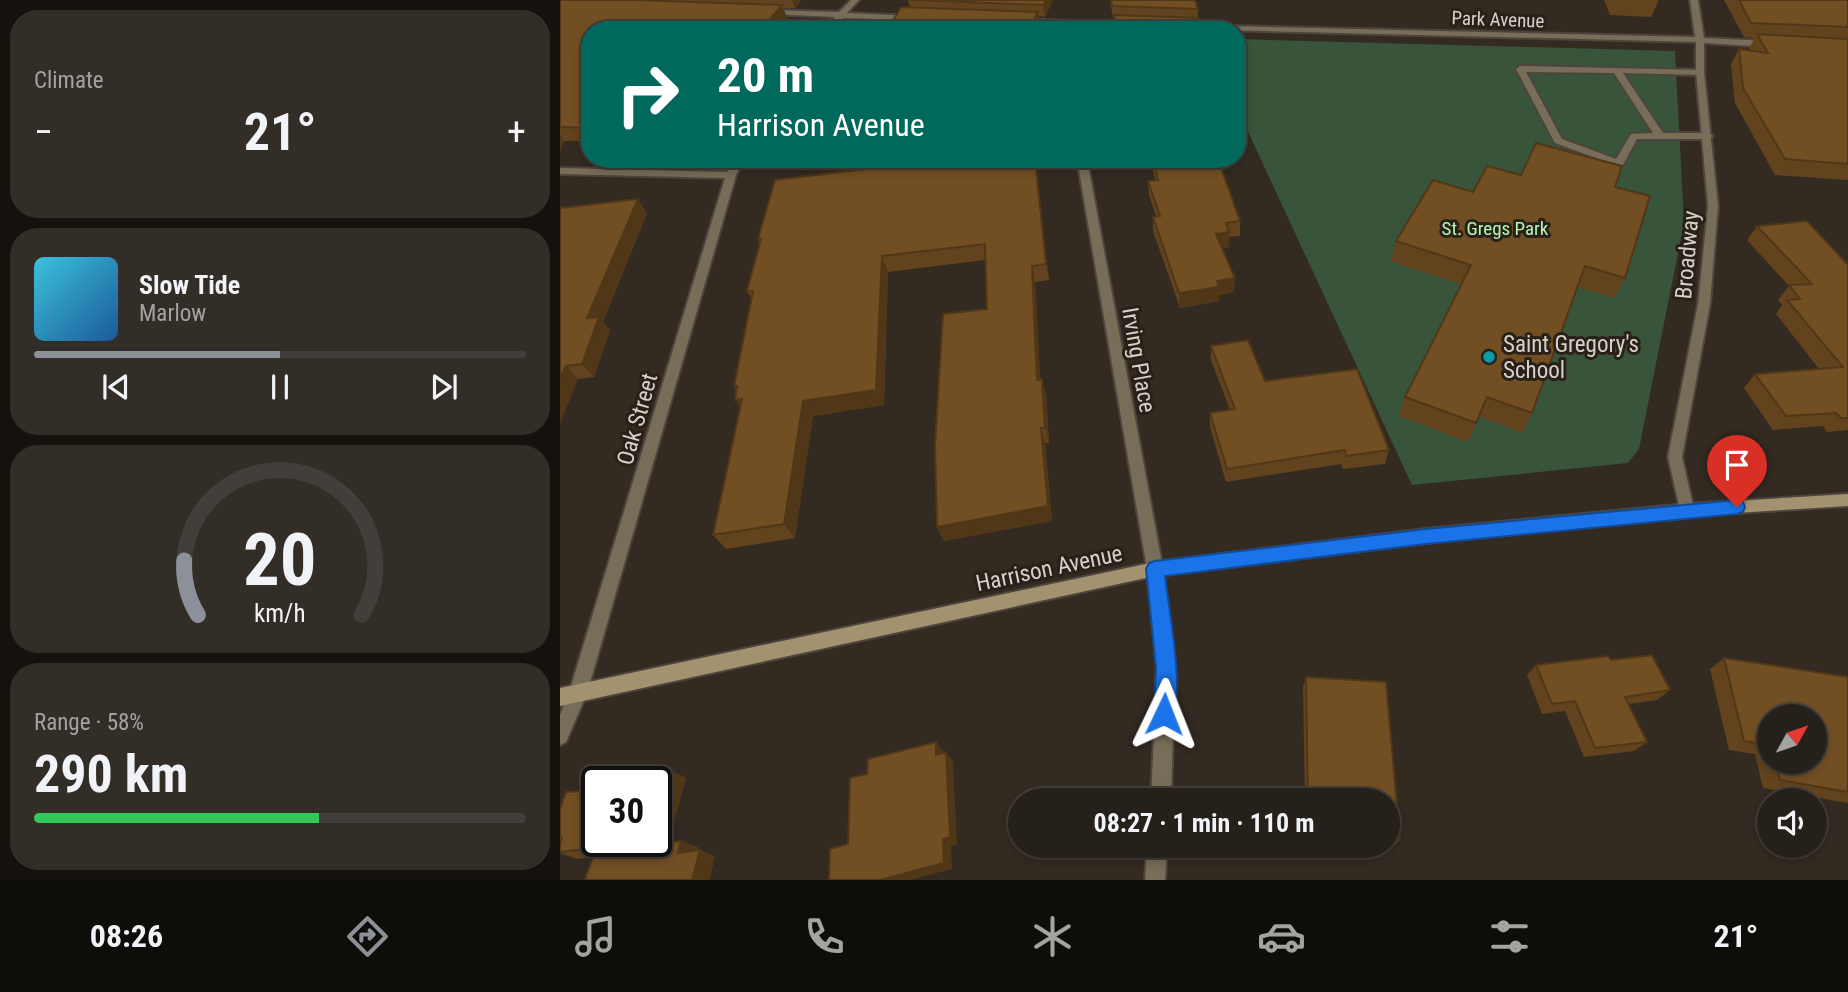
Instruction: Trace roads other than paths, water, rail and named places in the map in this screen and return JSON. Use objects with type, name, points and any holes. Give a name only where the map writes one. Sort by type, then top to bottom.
[{"type":"main road","name":"Harrison Avenue","points":[[569,695],[1155,569],[1426,536],[1688,510],[1848,500]]},
{"type":"street","points":[[835,21],[855,0]]},
{"type":"street","name":"Broadway","points":[[1688,510],[1675,457],[1704,304],[1713,206],[1700,72],[1700,40],[1694,0]]},
{"type":"street","points":[[760,12],[922,18]]},
{"type":"street","name":"Park Avenue","points":[[1246,28],[1700,40],[1781,45]]},
{"type":"street","points":[[1700,72],[1520,69],[1558,141],[1619,163],[1634,136],[1708,136]]},
{"type":"street","points":[[1617,71],[1660,135]]},
{"type":"street","name":"Oak Street","points":[[560,736],[569,695],[735,168]]},
{"type":"street","name":"Irving Place","points":[[1084,168],[1155,569],[1166,668],[1161,788]]},
{"type":"street","points":[[560,171],[731,176]]},
{"type":"street","points":[[1155,880],[1156,858]]},
{"type":"place","name":"Saint Gregory's School","points":[[1489,357]]},
{"type":"park label","name":"St. Gregs Park","points":[[1495,228]]}]
